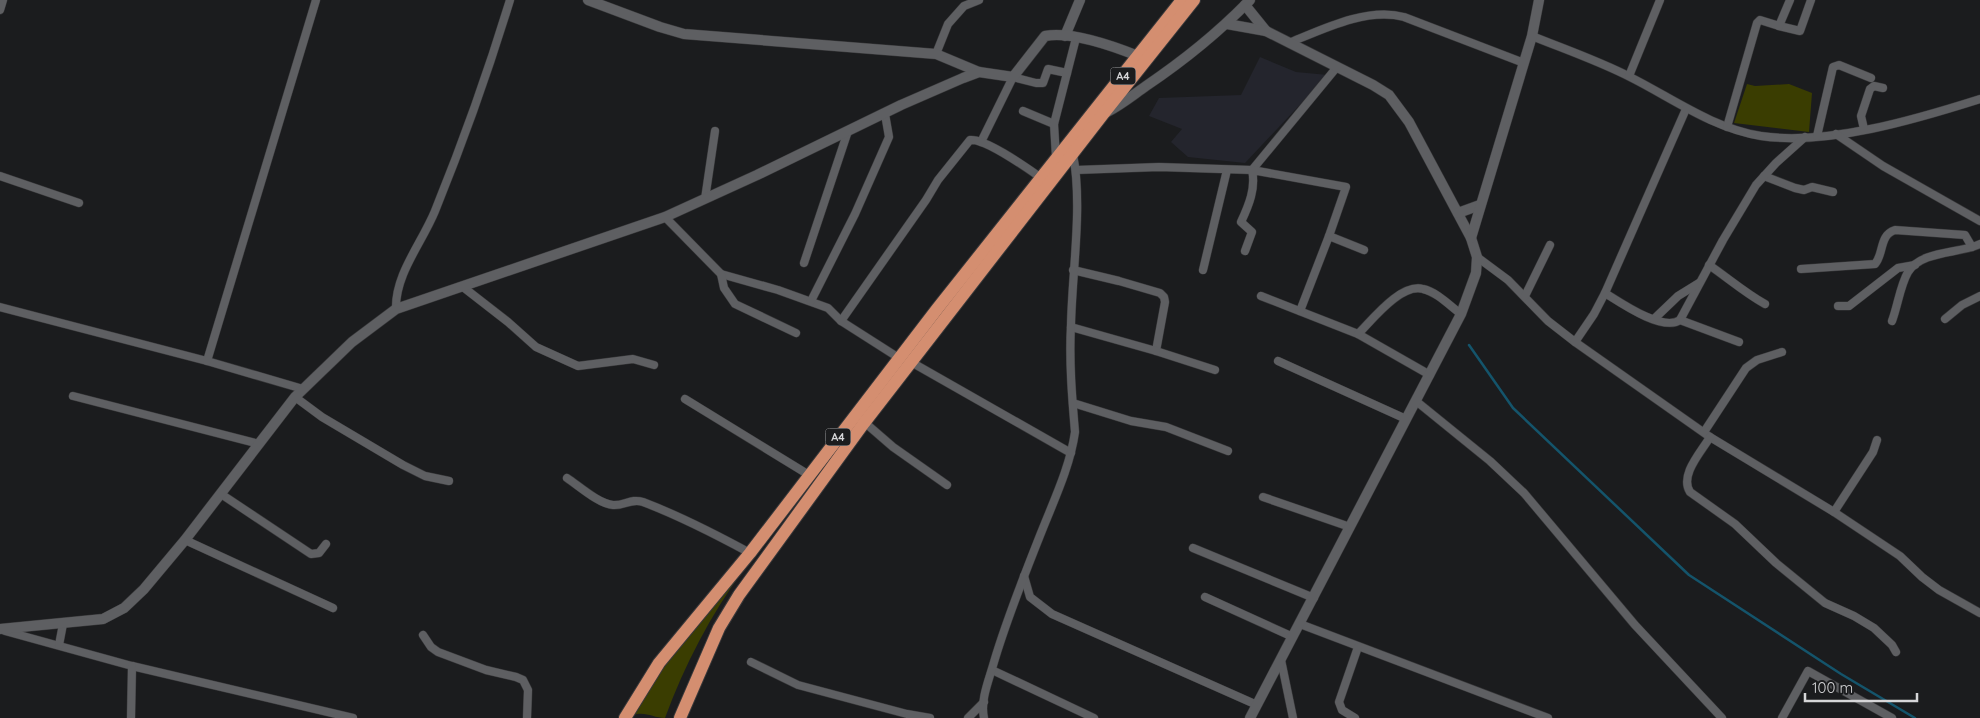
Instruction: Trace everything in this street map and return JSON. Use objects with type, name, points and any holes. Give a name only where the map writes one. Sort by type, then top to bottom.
[{"type":"highway","name":"A4","points":[[680,718],[719,628],[739,595],[860,419],[1182,0]]},
{"type":"highway","name":"A4","points":[[905,360],[1040,177],[1104,113],[1194,0]]},
{"type":"highway","name":"A4","points":[[625,718],[659,663],[750,553],[809,475],[860,419]]},
{"type":"street","points":[[0,10],[3,0]]},
{"type":"street","points":[[207,361],[316,0]]},
{"type":"street","points":[[396,309],[398,288],[438,204],[482,88],[510,0]]},
{"type":"street","points":[[588,0],[684,34],[936,54],[979,72],[1013,77],[1036,83],[1044,83],[1048,69],[1068,73]]},
{"type":"street","points":[[936,54],[948,24],[964,6],[979,0]]},
{"type":"street","points":[[1065,36],[1080,0]]},
{"type":"street","points":[[1471,238],[1532,36],[1539,0]]},
{"type":"street","points":[[1629,76],[1660,0]]},
{"type":"street","points":[[1779,26],[1790,0]]},
{"type":"street","points":[[1727,127],[1757,22],[1760,20],[1800,31],[1811,0]]},
{"type":"street","points":[[1104,113],[1119,106],[1183,61],[1227,24],[1248,3],[1266,31]]},
{"type":"street","points":[[1289,43],[1361,17],[1384,13],[1404,17],[1524,63]]},
{"type":"street","points":[[1227,24],[1266,31],[1383,90],[1394,101],[1416,136],[1471,238],[1477,257],[1474,281],[1461,314],[1294,637],[1250,718]]},
{"type":"street","points":[[981,142],[1013,77],[1045,36],[1076,38],[1108,45],[1138,56]]},
{"type":"street","points":[[1532,36],[1629,76],[1686,109],[1727,127],[1761,136],[1805,137],[1884,126],[1980,99]]},
{"type":"street","points":[[984,718],[984,702],[992,670],[1024,576],[1063,479],[1075,432],[1070,327],[1077,196],[1076,170],[1064,154],[1054,124],[1076,38]]},
{"type":"street","points":[[1817,136],[1833,67],[1839,65],[1871,78]]},
{"type":"street","points":[[1252,170],[1337,67]]},
{"type":"street","points":[[0,629],[103,619],[124,608],[144,589],[185,540],[299,393],[352,342],[396,309],[665,217],[925,94],[979,72]]},
{"type":"street","points":[[1864,129],[1861,116],[1870,89],[1874,86],[1883,88]]},
{"type":"street","points":[[1575,342],[1594,314],[1605,293],[1686,109]]},
{"type":"street","points":[[1023,111],[1054,124]]},
{"type":"street","points":[[810,301],[856,214],[889,137],[885,114]]},
{"type":"street","points":[[704,199],[714,131]]},
{"type":"street","points":[[804,263],[848,131]]},
{"type":"street","points":[[1836,134],[1883,166],[1980,221]]},
{"type":"street","points":[[1605,293],[1635,311],[1654,319],[1673,324],[1680,320],[1749,196],[1764,176],[1805,137]]},
{"type":"street","points":[[841,322],[938,180],[970,140],[981,142],[1040,177]]},
{"type":"street","points":[[1076,170],[1159,167],[1252,170],[1346,187],[1300,311]]},
{"type":"street","points":[[1203,270],[1226,170]]},
{"type":"street","points":[[1245,251],[1252,232],[1242,222],[1251,201],[1254,178],[1252,170]]},
{"type":"street","points":[[0,176],[78,203]]},
{"type":"street","points":[[1764,176],[1795,188],[1804,190],[1812,188],[1833,192]]},
{"type":"street","points":[[1458,213],[1480,205]]},
{"type":"street","points":[[665,217],[720,274],[724,288],[735,304],[796,333]]},
{"type":"street","points":[[1801,269],[1875,264],[1879,259],[1884,239],[1891,231],[1895,230],[1965,235],[1976,246]]},
{"type":"street","points":[[1329,236],[1364,250]]},
{"type":"street","points":[[1525,296],[1550,245]]},
{"type":"street","points":[[1892,321],[1908,271],[1930,257],[1976,246]]},
{"type":"street","points":[[1477,257],[1508,280],[1548,321],[1575,342],[1707,434],[1834,512],[1900,556],[1939,590],[1980,613]]},
{"type":"street","points":[[1710,264],[1748,295],[1765,304]]},
{"type":"street","points":[[1838,306],[1849,306],[1898,268],[1915,265]]},
{"type":"street","points":[[1073,270],[1119,281],[1162,295],[1165,302],[1156,351]]},
{"type":"street","points":[[720,274],[828,308],[841,322],[1071,453]]},
{"type":"street","points":[[1654,319],[1678,296],[1699,283]]},
{"type":"street","points":[[464,287],[508,322],[536,348],[578,366],[633,359],[654,364]]},
{"type":"street","points":[[1358,334],[1400,294],[1410,288],[1424,289],[1436,295],[1461,314]]},
{"type":"street","points":[[1261,296],[1358,334],[1430,375]]},
{"type":"street","points":[[1945,319],[1962,305],[1980,296]]},
{"type":"street","points":[[0,307],[207,361],[299,393],[322,417],[403,465],[425,476],[449,481]]},
{"type":"street","points":[[1680,320],[1739,342]]},
{"type":"street","points":[[1070,327],[1216,370]]},
{"type":"street","points":[[1782,352],[1757,360],[1746,368],[1707,434],[1686,478],[1688,488],[1690,492],[1735,524],[1776,563],[1825,603],[1866,622],[1892,645],[1896,652]]},
{"type":"street","points":[[1278,361],[1406,419]]},
{"type":"street","points":[[72,396],[260,444]]},
{"type":"street","points":[[686,399],[809,475]]},
{"type":"street","points":[[1416,401],[1490,461],[1524,493],[1635,625],[1722,718]]},
{"type":"street","points":[[1073,403],[1131,421],[1166,427],[1228,451]]},
{"type":"street","points":[[860,419],[893,447],[947,485]]},
{"type":"street","points":[[1834,512],[1873,452],[1877,440]]},
{"type":"street","points":[[568,478],[603,502],[616,505],[631,500],[641,502],[676,515],[750,553]]},
{"type":"street","points":[[221,494],[311,554],[319,553],[326,544]]},
{"type":"street","points":[[1263,497],[1350,527]]},
{"type":"street","points":[[185,540],[333,608]]},
{"type":"street","points":[[1193,548],[1314,598]]},
{"type":"street","points":[[1024,576],[1030,597],[1052,614],[1257,705]]},
{"type":"street","points":[[1205,597],[1294,637]]},
{"type":"street","points":[[60,644],[62,624]]},
{"type":"street","points":[[1300,624],[1548,718]]},
{"type":"street","points":[[0,629],[60,644],[132,666],[353,718]]},
{"type":"street","points":[[423,635],[431,647],[438,652],[486,670],[523,680],[528,690],[526,718]]},
{"type":"street","points":[[1355,718],[1342,710],[1339,702],[1358,647]]},
{"type":"street","points":[[1281,660],[1293,718]]},
{"type":"street","points":[[751,662],[798,685],[930,718]]},
{"type":"street","points":[[131,718],[132,666]]},
{"type":"street","points":[[992,670],[1094,718]]},
{"type":"street","points":[[1782,718],[1808,671],[1892,718]]},
{"type":"street","points":[[968,718],[984,702]]},
{"type":"shaded area","points":[[1260,57],[1296,72],[1328,75],[1245,163],[1188,157],[1171,142],[1182,129],[1149,116],[1159,98],[1241,95]]},
{"type":"shaded area","points":[[1747,84],[1755,86],[1789,84],[1812,93],[1809,132],[1734,123]]},
{"type":"shaded area","points":[[744,569],[699,641],[665,718],[646,714],[633,715],[662,667]]},
{"type":"waterway","points":[[1469,345],[1513,408],[1689,575],[1841,674],[1915,718]]}]
